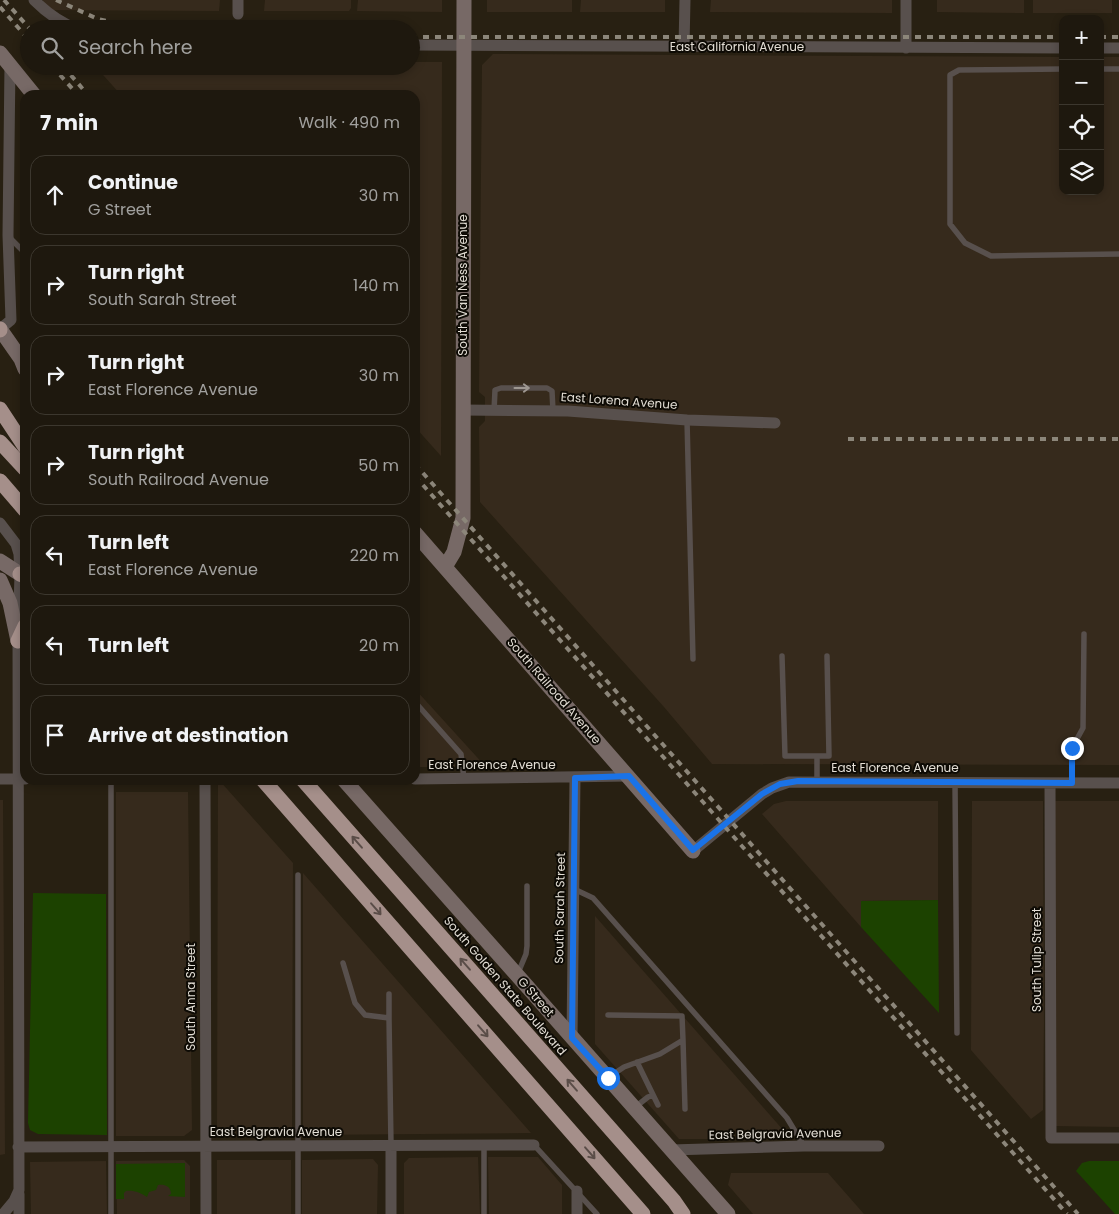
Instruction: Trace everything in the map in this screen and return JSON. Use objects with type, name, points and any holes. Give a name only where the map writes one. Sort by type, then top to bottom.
[{"type":"highway","points":[[0,409],[20,439]]},
{"type":"highway","points":[[0,442],[20,464]]},
{"type":"highway","points":[[0,481],[20,504]]},
{"type":"highway","points":[[18,641],[20,637]]},
{"type":"highway","points":[[256,785],[360,891]]},
{"type":"highway","points":[[267,785],[643,1214]]},
{"type":"highway","name":"South Golden State Boulevard","points":[[307,785],[674,1201],[683,1214]]},
{"type":"street","points":[[34,0],[60,20]]},
{"type":"street","points":[[238,0],[238,14]]},
{"type":"street","name":"South Van Ness Avenue","points":[[445,567],[454,552],[463,518],[464,0]]},
{"type":"street","points":[[684,46],[685,0]]},
{"type":"street","points":[[906,0],[906,48]]},
{"type":"street","name":"East California Avenue","points":[[420,45],[1059,48]]},
{"type":"street","points":[[1104,48],[1119,48]]},
{"type":"street","points":[[5,58],[30,90]]},
{"type":"street","points":[[5,58],[11,320],[0,329],[20,358]]},
{"type":"street","name":"East Lorena Avenue","points":[[462,410],[553,410],[687,420],[774,423]]},
{"type":"street","points":[[0,523],[16,544],[20,559]]},
{"type":"street","name":"South Railroad Avenue","points":[[420,539],[693,850]]},
{"type":"street","points":[[0,561],[20,573]]},
{"type":"street","points":[[0,580],[10,603],[18,641]]},
{"type":"street","points":[[20,615],[18,641],[20,710]]},
{"type":"street","name":"East Florence Avenue","points":[[420,779],[629,776]]},
{"type":"street","name":"South Sarah Street","points":[[572,1038],[575,778]]},
{"type":"street","points":[[0,779],[20,779]]},
{"type":"street","name":"East Florence Avenue","points":[[693,850],[755,799],[772,788],[789,782],[1119,783]]},
{"type":"street","name":"South Tulip Street","points":[[1050,783],[1051,1138],[1119,1138]]},
{"type":"street","points":[[19,1214],[22,785]]},
{"type":"street","name":"South Anna Street","points":[[205,785],[206,1214]]},
{"type":"street","name":"G Street","points":[[348,785],[728,1214]]},
{"type":"street","points":[[391,1145],[391,1214]]},
{"type":"street","name":"East Belgravia Avenue","points":[[18,1147],[534,1145]]},
{"type":"street","name":"East Belgravia Avenue","points":[[671,1150],[879,1146]]},
{"type":"street","points":[[4,1213],[14,1201],[19,1190]]},
{"type":"street","points":[[577,1191],[577,1214]]},
{"type":"lane","points":[[1059,69],[959,70],[950,74],[950,224],[965,243],[991,256],[1119,254]]},
{"type":"lane","points":[[1104,69],[1119,69]]},
{"type":"lane","points":[[8,235],[20,248]]},
{"type":"lane","points":[[494,410],[495,390],[501,388],[548,388],[552,391],[553,410]]},
{"type":"lane","points":[[687,420],[693,659]]},
{"type":"lane","points":[[1072,783],[1072,748],[1083,728],[1084,634]]},
{"type":"lane","points":[[782,656],[785,756],[829,756],[827,656]]},
{"type":"lane","points":[[420,708],[461,754],[464,778]]},
{"type":"lane","points":[[817,756],[818,781]]},
{"type":"lane","points":[[955,782],[957,1033]]},
{"type":"lane","points":[[111,785],[111,1214]]},
{"type":"lane","points":[[298,875],[298,1214]]},
{"type":"lane","points":[[517,974],[526,954],[527,946],[526,886]]},
{"type":"lane","points":[[574,889],[593,898],[600,905],[787,1118],[804,1146]]},
{"type":"lane","points":[[344,963],[355,1004],[365,1015],[389,1018]]},
{"type":"lane","points":[[388,994],[391,1145]]},
{"type":"lane","points":[[608,1015],[682,1016],[685,1109]]},
{"type":"lane","points":[[608,1078],[624,1067],[660,1054],[683,1040]]},
{"type":"lane","points":[[637,1062],[658,1105]]},
{"type":"lane","points":[[634,1108],[653,1095]]},
{"type":"lane","points":[[484,1145],[484,1214]]},
{"type":"lane","points":[[534,1145],[597,1214]]},
{"type":"shaded area","points":[[43,0],[220,0],[219,11],[43,10]]},
{"type":"shaded area","points":[[265,0],[351,0],[351,8],[349,11],[264,11]]},
{"type":"shaded area","points":[[358,0],[442,0],[442,12],[357,11]]},
{"type":"shaded area","points":[[487,0],[572,0],[572,12],[487,12]]},
{"type":"shaded area","points":[[581,0],[665,0],[665,12],[580,12]]},
{"type":"shaded area","points":[[711,0],[892,0],[892,13],[710,12]]},
{"type":"shaded area","points":[[937,0],[1024,0],[1024,13],[937,12]]},
{"type":"shaded area","points":[[1033,0],[1112,0],[1112,13],[1033,13]]},
{"type":"shaded area","points":[[493,54],[1059,57],[1059,195],[1104,195],[1104,57],[1119,57],[1119,765],[712,764],[664,707],[480,502],[479,427],[485,421],[485,397],[479,392],[482,65]]},
{"type":"shaded area","points":[[420,62],[442,62],[441,456],[420,433],[420,90],[117,90],[103,75],[420,75]]},
{"type":"shaded area","points":[[420,694],[486,767],[420,767]]},
{"type":"shaded area","points":[[218,785],[223,785],[293,863],[292,1135],[223,1135],[217,1129]]},
{"type":"shaded area","points":[[116,792],[188,792],[192,1130],[184,1136],[116,1136]]},
{"type":"shaded area","points":[[0,800],[3,800],[5,1154],[0,1155]]},
{"type":"shaded area","points":[[786,801],[938,801],[938,900],[862,901],[861,927],[762,814],[774,804]]},
{"type":"shaded area","points":[[972,801],[1043,801],[1043,1110],[1031,1119],[971,1050]]},
{"type":"shaded area","points":[[1054,801],[1119,801],[1119,1127],[1054,1126]]},
{"type":"shaded area","points":[[303,873],[531,1133],[303,1135]]},
{"type":"shaded area","points":[[595,916],[791,1139],[679,1139],[595,1044]]},
{"type":"shaded area","points":[[478,1157],[480,1214],[404,1214],[404,1163],[409,1158]]},
{"type":"shaded area","points":[[488,1157],[538,1157],[562,1185],[562,1214],[489,1214]]},
{"type":"shaded area","points":[[373,1159],[378,1165],[377,1214],[302,1214],[302,1160]]},
{"type":"shaded area","points":[[184,1160],[190,1166],[190,1214],[117,1214],[116,1161]]},
{"type":"shaded area","points":[[217,1160],[291,1160],[291,1214],[217,1214]]},
{"type":"shaded area","points":[[106,1161],[107,1214],[31,1214],[30,1162]]},
{"type":"shaded area","points":[[731,1173],[828,1173],[864,1214],[753,1214],[728,1185]]},
{"type":"green space","points":[[33,893],[106,894],[107,1135],[38,1134],[30,1130],[28,1123]]},
{"type":"green space","points":[[938,900],[939,1013],[861,927],[861,901]]},
{"type":"green space","points":[[1089,1161],[1119,1161],[1119,1214],[1115,1214],[1076,1171],[1082,1163]]},
{"type":"green space","points":[[185,1163],[185,1197],[168,1196],[171,1194],[170,1189],[165,1185],[158,1185],[156,1190],[149,1192],[147,1197],[137,1192],[126,1191],[124,1199],[116,1199],[116,1164]]},
{"type":"railway","points":[[4,0],[22,20]]},
{"type":"railway","points":[[56,0],[102,20]]},
{"type":"railway","points":[[0,7],[20,30]]},
{"type":"railway","points":[[420,37],[1059,37]]},
{"type":"railway","points":[[1104,37],[1119,37]]},
{"type":"railway","points":[[60,75],[74,90]]},
{"type":"railway","points":[[71,75],[84,90]]},
{"type":"railway","points":[[848,439],[1119,439]]},
{"type":"railway","points":[[420,470],[1078,1214]]},
{"type":"railway","points":[[420,482],[1067,1214]]},
{"type":"route","points":[[608,1078],[572,1038],[575,778],[629,776],[693,850],[762,794],[780,784],[798,781],[1072,783],[1072,748]]}]
